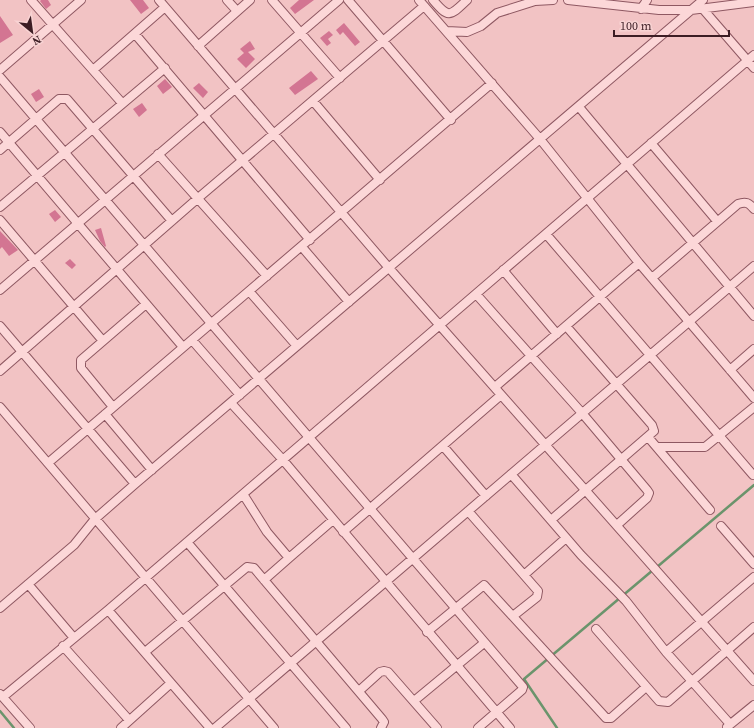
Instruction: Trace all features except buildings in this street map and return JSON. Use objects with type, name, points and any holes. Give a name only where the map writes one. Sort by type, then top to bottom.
[{"type":"street","points":[[31,0],[122,103]]},
{"type":"street","points":[[0,70],[81,0]]},
{"type":"street","points":[[159,0],[389,268],[754,681]]},
{"type":"street","points":[[227,0],[237,11]]},
{"type":"street","points":[[198,46],[250,0]]},
{"type":"street","points":[[272,0],[340,78]]},
{"type":"street","points":[[0,290],[339,0]]},
{"type":"street","points":[[348,0],[451,120]]},
{"type":"street","points":[[433,0],[443,12],[448,14],[453,13],[467,0]]},
{"type":"street","points":[[446,31],[467,32],[481,26],[497,13],[535,1],[553,0]]},
{"type":"street","points":[[568,0],[641,9],[691,10]]},
{"type":"street","points":[[641,9],[647,0]]},
{"type":"street","points":[[0,608],[74,545],[95,519],[135,484],[691,10],[703,4],[754,2]]},
{"type":"street","points":[[0,371],[197,199],[383,41],[422,3],[540,139],[639,263],[754,398]]},
{"type":"street","points":[[703,4],[751,58],[754,68]]},
{"type":"street","points":[[93,70],[136,34],[165,7]]},
{"type":"street","points":[[136,34],[244,160],[310,240]]},
{"type":"street","points":[[30,728],[1,695],[108,610],[751,58]]},
{"type":"street","points":[[0,207],[91,128],[164,68]]},
{"type":"street","points":[[0,77],[258,380],[523,687],[522,690],[478,728]]},
{"type":"street","points":[[48,463],[302,247],[341,212],[451,120],[492,83]]},
{"type":"street","points":[[0,150],[59,99],[67,99],[172,222]]},
{"type":"street","points":[[313,101],[380,180]]},
{"type":"street","points":[[579,107],[692,244],[754,316]]},
{"type":"street","points":[[0,132],[183,348]]},
{"type":"street","points":[[651,143],[717,221]]},
{"type":"street","points":[[158,154],[267,276]]},
{"type":"street","points":[[652,278],[738,204],[744,202],[749,203],[754,209]]},
{"type":"street","points":[[0,220],[103,341]]},
{"type":"street","points":[[546,234],[753,475]]},
{"type":"street","points":[[302,247],[349,302]]},
{"type":"street","points":[[495,387],[639,263]]},
{"type":"street","points":[[215,728],[754,266]]},
{"type":"street","points":[[503,270],[557,334]]},
{"type":"street","points":[[249,291],[297,346]]},
{"type":"street","points":[[476,294],[621,459],[648,493],[647,498],[617,525]]},
{"type":"street","points":[[113,407],[80,364],[81,360],[146,304]]},
{"type":"street","points":[[0,326],[135,484]]},
{"type":"street","points":[[551,520],[654,431],[654,428],[566,326]]},
{"type":"street","points":[[192,340],[240,395]]},
{"type":"street","points":[[730,370],[754,349]]},
{"type":"street","points":[[343,532],[502,395]]},
{"type":"street","points":[[232,402],[510,728]]},
{"type":"street","points":[[657,447],[704,447],[754,407]]},
{"type":"street","points":[[1,410],[183,620],[274,728]]},
{"type":"street","points":[[104,414],[152,470]]},
{"type":"street","points":[[648,437],[710,510]]},
{"type":"street","points":[[443,446],[486,496]]},
{"type":"street","points":[[511,474],[566,538],[626,601],[666,652],[692,681],[728,726],[753,707]]},
{"type":"street","points":[[243,494],[267,532],[289,558]]},
{"type":"street","points":[[468,511],[539,593],[538,596],[513,616]]},
{"type":"street","points":[[264,580],[333,520]]},
{"type":"street","points":[[722,526],[754,564]]},
{"type":"street","points":[[524,575],[566,538]]},
{"type":"street","points":[[187,542],[346,728]]},
{"type":"street","points":[[145,652],[247,567],[254,568],[315,642],[382,719],[384,722],[381,728]]},
{"type":"street","points":[[666,652],[754,577]]},
{"type":"street","points":[[28,584],[74,638]]},
{"type":"street","points":[[427,632],[484,585],[606,718],[611,718],[646,687]]},
{"type":"street","points":[[108,610],[210,728]]},
{"type":"street","points":[[596,629],[659,701],[668,702],[754,627]]},
{"type":"street","points":[[414,701],[484,643]]},
{"type":"street","points":[[64,646],[129,720]]},
{"type":"street","points":[[359,691],[384,670],[388,672],[437,728]]},
{"type":"street","points":[[120,728],[171,683]]},
{"type":"waterway","points":[[657,567],[754,485]]},
{"type":"waterway","points":[[557,728],[524,679],[653,570]]},
{"type":"waterway","points":[[0,711],[14,728]]}]
